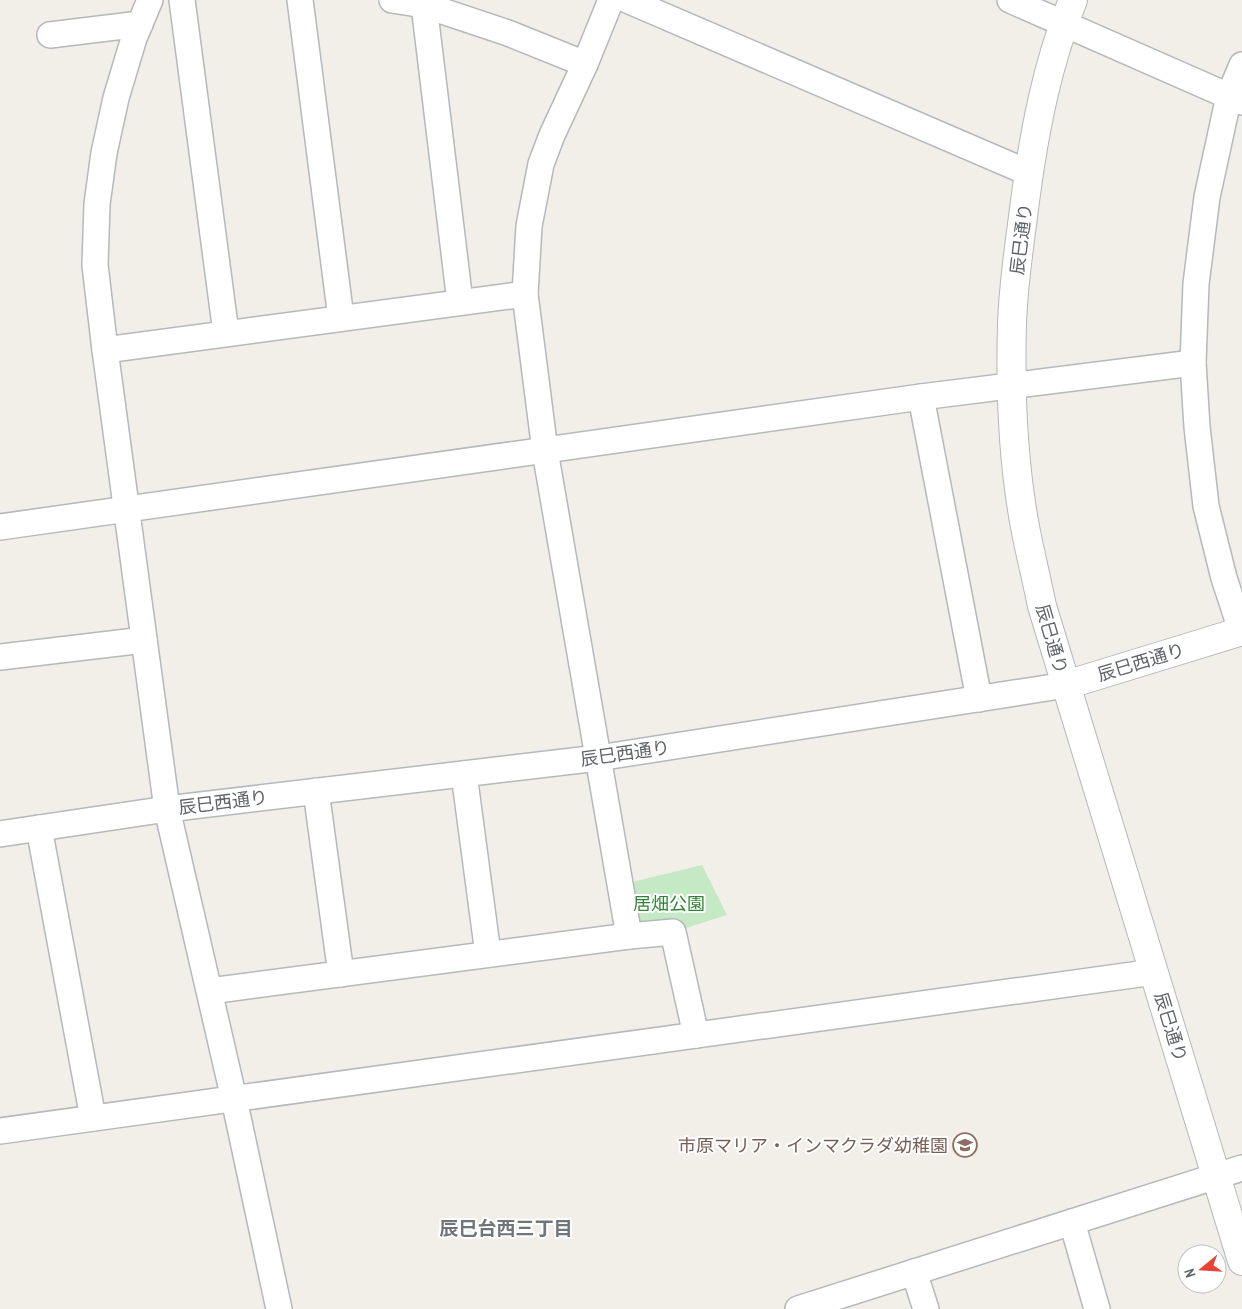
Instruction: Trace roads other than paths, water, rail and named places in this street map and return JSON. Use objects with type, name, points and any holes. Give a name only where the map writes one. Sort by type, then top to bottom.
[{"type":"street","points":[[150,0],[134,38],[116,98],[104,153],[97,204],[95,265],[167,809],[210,991],[279,1309]]},
{"type":"street","points":[[182,0],[226,334]]},
{"type":"street","points":[[300,0],[341,318]]},
{"type":"street","points":[[392,0],[424,5],[508,32],[585,64]]},
{"type":"street","points":[[611,0],[541,164],[529,226],[525,294],[545,452],[628,936]]},
{"type":"street","points":[[627,0],[1029,173]]},
{"type":"street","points":[[1010,0],[1068,12],[1235,99]]},
{"type":"street","points":[[424,5],[460,302]]},
{"type":"street","name":"辰巳通り","points":[[1068,12],[1044,92],[1029,173],[1019,247],[1012,324],[1015,448],[1026,531],[1042,606],[1242,1262]]},
{"type":"street","points":[[50,35],[140,24]]},
{"type":"street","points":[[1242,65],[1235,99],[1207,198],[1197,274],[1193,363],[1197,427],[1206,506],[1224,578],[1242,632]]},
{"type":"street","points":[[105,350],[525,294]]},
{"type":"street","points":[[0,527],[545,452],[921,397],[1193,363]]},
{"type":"street","points":[[921,397],[979,699]]},
{"type":"street","name":"辰巳西通り","points":[[0,834],[167,809],[598,758],[1066,685],[1242,632]]},
{"type":"street","points":[[0,657],[144,640]]},
{"type":"street","points":[[464,774],[488,954]]},
{"type":"street","points":[[316,791],[341,974]]},
{"type":"street","points":[[39,828],[93,1118]]},
{"type":"street","points":[[210,991],[628,936],[673,932],[696,1035]]},
{"type":"street","points":[[0,1131],[1154,972]]},
{"type":"street","points":[[798,1309],[1242,1168]]},
{"type":"street","points":[[1072,1222],[1097,1309]]},
{"type":"street","points":[[914,1272],[926,1309]]},
{"type":"place","name":"市原マリア・インマクラダ幼稚園","points":[[965,1145]]},
{"type":"district","name":"辰巳台西三丁目","points":[[506,1228]]},
{"type":"park label","name":"居畑公園","points":[[669,903]]}]
